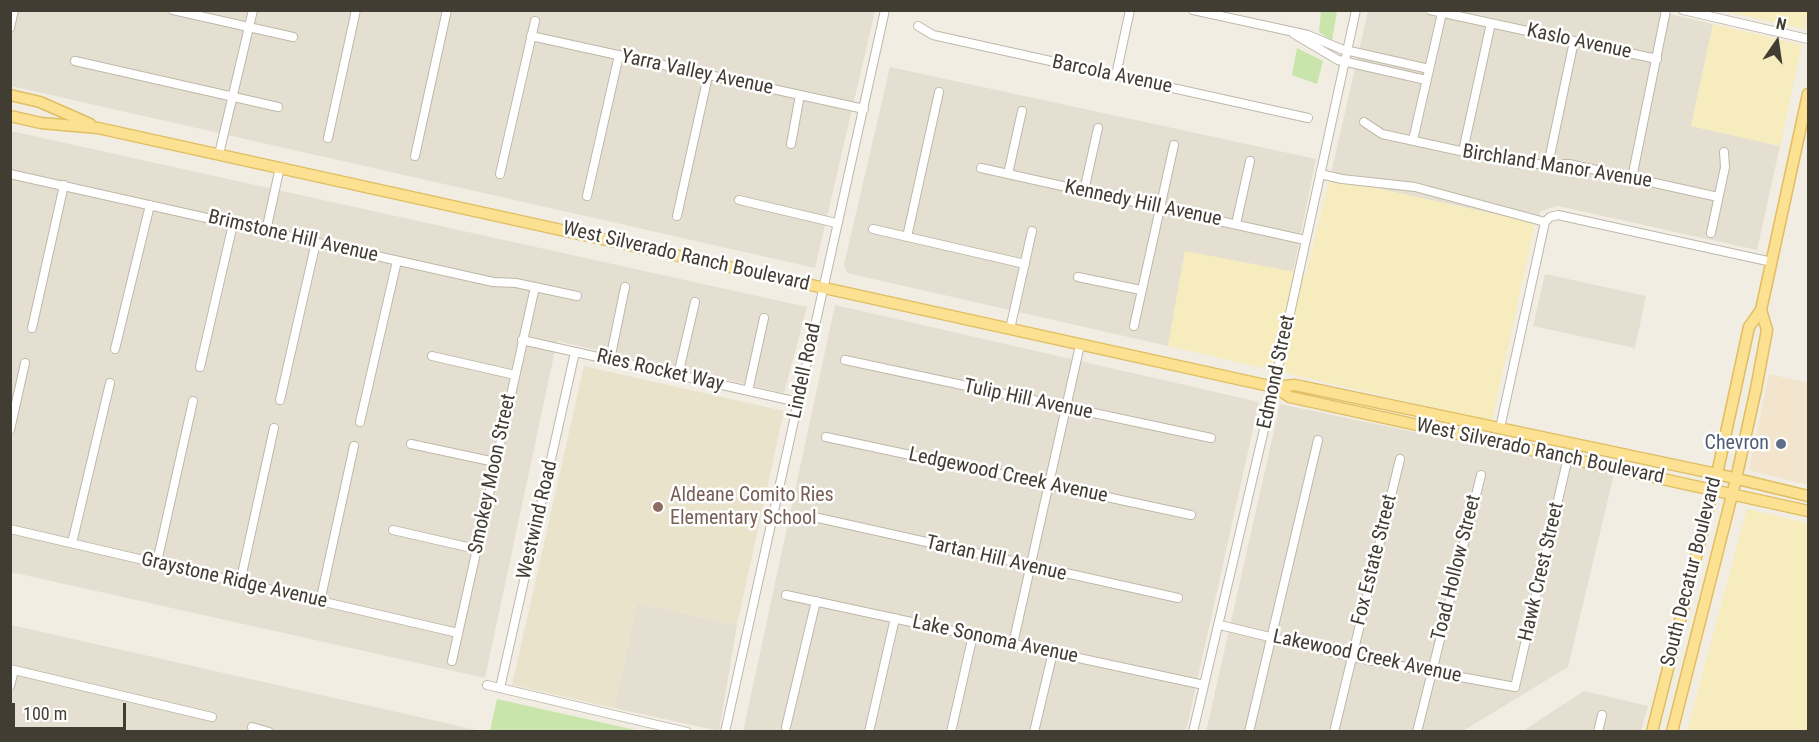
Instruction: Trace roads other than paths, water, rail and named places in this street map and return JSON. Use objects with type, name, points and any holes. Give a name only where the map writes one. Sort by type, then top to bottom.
[{"type":"main road","name":"South Decatur Boulevard","points":[[1652,732],[1717,474],[1749,327],[1761,310],[1809,94]]},
{"type":"main road","name":"West Silverado Ranch Boulevard","points":[[10,95],[40,102],[98,128]]},
{"type":"main road","name":"West Silverado Ranch Boulevard","points":[[10,116],[41,123],[98,128],[1274,387],[1295,385],[1717,474],[1809,496]]},
{"type":"main road","name":"South Decatur Boulevard","points":[[1672,732],[1736,479],[1767,330],[1761,310]]},
{"type":"main road","name":"West Silverado Ranch Boulevard","points":[[1274,387],[1290,397],[1809,511]]},
{"type":"street","points":[[10,28],[14,10]]},
{"type":"street","points":[[173,10],[293,37]]},
{"type":"street","points":[[219,154],[253,10]]},
{"type":"street","points":[[328,138],[356,10]]},
{"type":"street","points":[[415,156],[447,10]]},
{"type":"street","name":"Lindell Road","points":[[725,732],[885,10]]},
{"type":"street","points":[[1116,75],[1130,10]]},
{"type":"street","points":[[1193,10],[1221,14],[1314,36],[1347,51],[1429,69]]},
{"type":"street","name":"Edmond Street","points":[[1193,732],[1220,625],[1274,387],[1356,10]]},
{"type":"street","name":"Kaslo Avenue","points":[[1430,10],[1657,59]]},
{"type":"street","points":[[1632,178],[1666,10]]},
{"type":"street","points":[[1683,10],[1809,39]]},
{"type":"street","points":[[1413,140],[1442,13]]},
{"type":"street","points":[[500,174],[535,21]]},
{"type":"street","points":[[1463,152],[1491,23]]},
{"type":"street","name":"Barcola Avenue","points":[[918,26],[933,35],[1308,118]]},
{"type":"street","points":[[1290,32],[1326,54],[1345,62],[1426,80]]},
{"type":"street","name":"Yarra Valley Avenue","points":[[531,36],[864,110]]},
{"type":"street","points":[[1548,165],[1574,41]]},
{"type":"street","points":[[587,196],[619,56]]},
{"type":"street","points":[[75,61],[278,107]]},
{"type":"street","points":[[678,216],[708,76]]},
{"type":"street","points":[[907,237],[939,92]]},
{"type":"street","points":[[791,144],[800,95]]},
{"type":"street","points":[[1008,174],[1022,111]]},
{"type":"street","name":"Birchland Manor Avenue","points":[[1364,122],[1382,134],[1528,166],[1569,164],[1718,197]]},
{"type":"street","points":[[1084,191],[1098,128]]},
{"type":"street","points":[[1134,326],[1174,145]]},
{"type":"street","points":[[1711,233],[1725,167],[1724,152]]},
{"type":"street","points":[[1236,224],[1250,161]]},
{"type":"street","points":[[266,231],[280,167]]},
{"type":"street","name":"Kennedy Hill Avenue","points":[[981,168],[1305,240]]},
{"type":"street","name":"Brimstone Hill Avenue","points":[[10,174],[493,282],[535,287],[577,296]]},
{"type":"street","points":[[1320,174],[1341,179],[1415,187],[1548,219],[1558,215],[1772,262]]},
{"type":"street","points":[[32,328],[64,185]]},
{"type":"street","points":[[739,200],[836,223]]},
{"type":"street","points":[[115,349],[150,205]]},
{"type":"street","points":[[1500,428],[1548,219]]},
{"type":"street","points":[[200,366],[233,224]]},
{"type":"street","points":[[873,229],[1025,264]]},
{"type":"street","points":[[1010,329],[1032,231]]},
{"type":"street","points":[[280,400],[316,242]]},
{"type":"street","points":[[360,422],[397,261]]},
{"type":"street","points":[[1078,277],[1141,290]]},
{"type":"street","name":"Smokey Moon Street","points":[[452,661],[535,287]]},
{"type":"street","points":[[610,360],[625,287]]},
{"type":"street","points":[[678,375],[695,302]]},
{"type":"street","points":[[748,391],[764,318]]},
{"type":"street","name":"Ries Rocket Way","points":[[522,340],[798,402]]},
{"type":"street","points":[[1013,644],[1080,345]]},
{"type":"street","name":"Westwind Road","points":[[501,688],[575,352]]},
{"type":"street","points":[[432,356],[515,375]]},
{"type":"street","name":"Tulip Hill Avenue","points":[[845,360],[1066,409],[1211,438]]},
{"type":"street","points":[[10,430],[25,363]]},
{"type":"street","points":[[72,543],[110,383]]},
{"type":"street","points":[[157,562],[193,401]]},
{"type":"street","points":[[240,583],[274,428]]},
{"type":"street","name":"Ledgewood Creek Avenue","points":[[826,437],[1191,515]]},
{"type":"street","points":[[1249,732],[1318,440]]},
{"type":"street","points":[[411,444],[495,462]]},
{"type":"street","points":[[320,602],[354,446]]},
{"type":"street","name":"Hawk Crest Street","points":[[1515,687],[1568,458]]},
{"type":"street","name":"Fox Estate Street","points":[[1334,732],[1400,459]]},
{"type":"street","name":"Toad Hollow Street","points":[[1417,732],[1480,475]]},
{"type":"street","name":"Tartan Hill Avenue","points":[[814,517],[1031,567],[1179,598]]},
{"type":"street","name":"Graystone Ridge Avenue","points":[[10,529],[458,633]]},
{"type":"street","points":[[393,530],[476,549]]},
{"type":"street","name":"Lake Sonoma Avenue","points":[[786,595],[1204,685]]},
{"type":"street","points":[[786,727],[816,601]]},
{"type":"street","points":[[869,732],[895,618]]},
{"type":"street","name":"Lakewood Creek Avenue","points":[[1220,625],[1352,657],[1515,687]]},
{"type":"street","points":[[951,732],[973,635]]},
{"type":"street","points":[[1034,732],[1053,652]]},
{"type":"street","points":[[10,686],[12,669],[212,717]]},
{"type":"street","points":[[486,685],[687,732]]},
{"type":"street","points":[[1598,732],[1602,715]]},
{"type":"street","points":[[252,728],[269,732]]},
{"type":"place","name":"Chevron","points":[[1781,444]]},
{"type":"place","name":"Aldeane Comito Ries Elementary School","points":[[658,507]]}]
